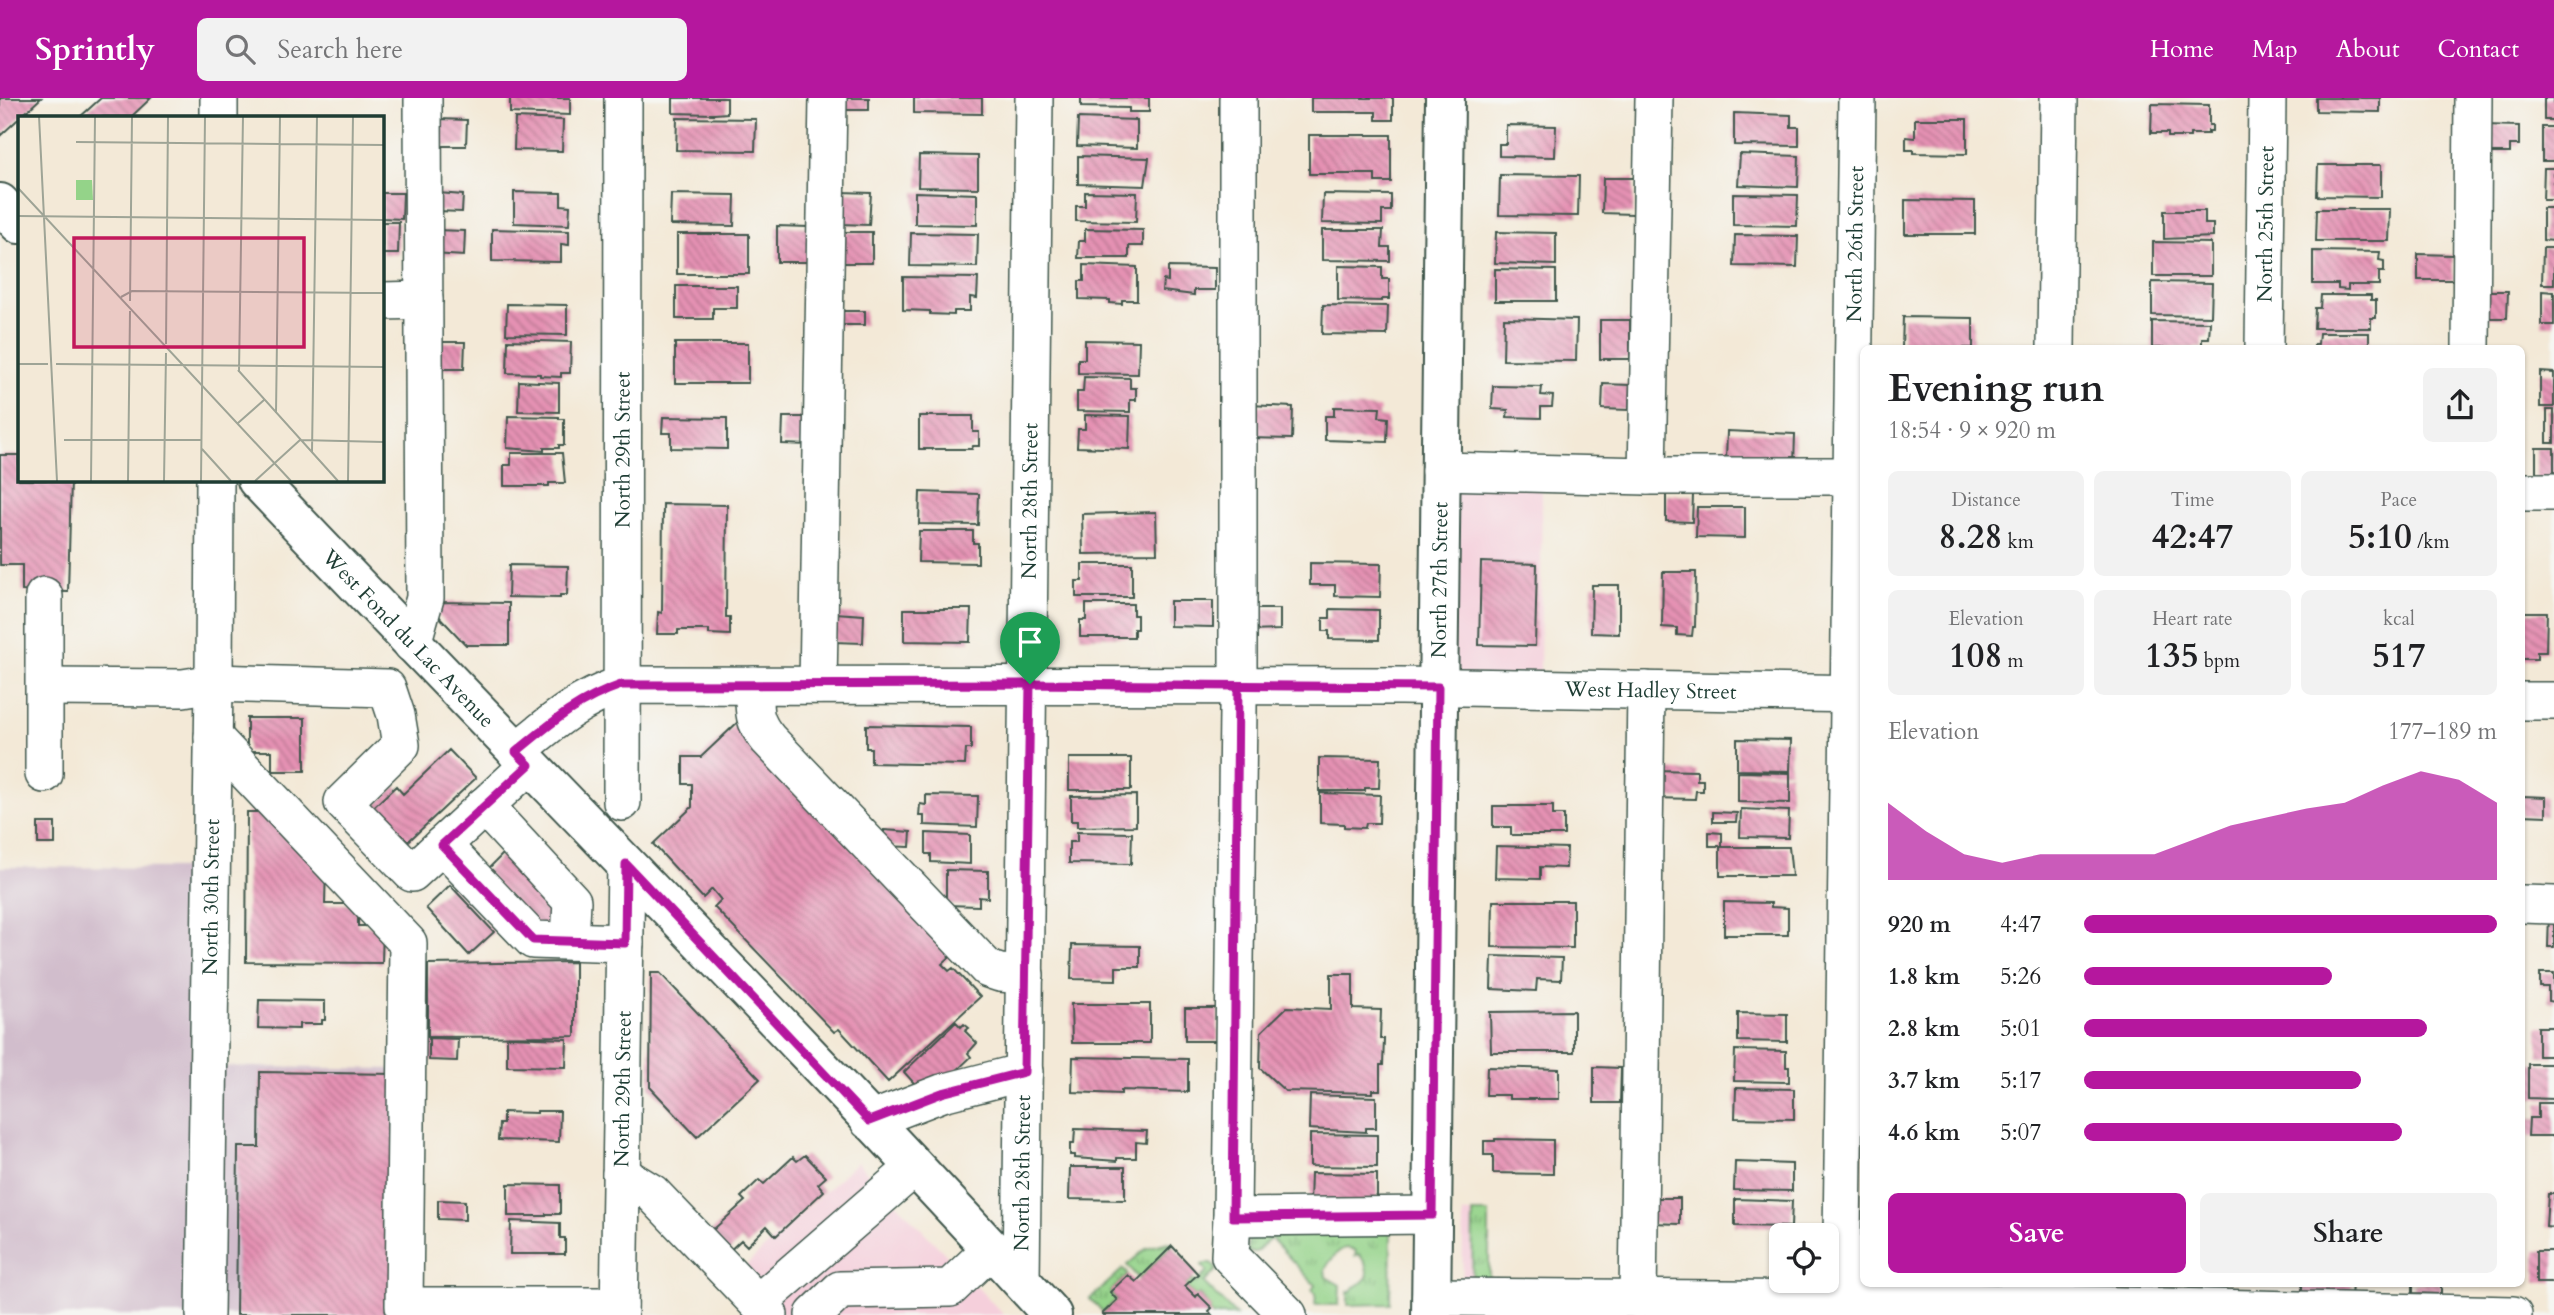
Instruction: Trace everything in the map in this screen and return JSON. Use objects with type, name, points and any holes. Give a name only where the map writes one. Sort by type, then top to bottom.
[{"type":"main road","name":"North 27th Street","points":[[1431,1306],[1446,98]]},
{"type":"main road","points":[[0,203],[18,223]]},
{"type":"main road","name":"West Fond du Lac Avenue","points":[[258,481],[626,864],[1052,1315]]},
{"type":"street","points":[[219,98],[219,116]]},
{"type":"street","points":[[412,644],[425,598],[423,98]]},
{"type":"street","name":"North 29th Street","points":[[622,802],[623,98]]},
{"type":"street","points":[[817,685],[828,98]]},
{"type":"street","name":"North 28th Street","points":[[1021,1282],[1030,684],[1034,98]]},
{"type":"street","points":[[1238,98],[1238,686],[1233,1217],[1230,1256],[1288,1315]]},
{"type":"street","points":[[1647,476],[1654,98]]},
{"type":"street","name":"North 26th Street","points":[[1841,1308],[1855,893],[1859,476],[1857,98]]},
{"type":"street","points":[[2056,345],[2059,98]]},
{"type":"street","name":"North 25th Street","points":[[2264,345],[2267,98]]},
{"type":"street","points":[[2471,345],[2473,98]]},
{"type":"street","points":[[383,301],[424,300]]},
{"type":"street","points":[[1440,471],[1647,476],[1859,476]]},
{"type":"street","name":"North 30th Street","points":[[205,1315],[215,682],[215,481]]},
{"type":"street","points":[[2525,492],[2554,492]]},
{"type":"street","points":[[44,596],[44,774]]},
{"type":"street","points":[[45,687],[183,688],[215,682],[387,688],[396,715],[401,745],[343,802],[412,873],[484,806],[556,719],[594,695],[621,685]]},
{"type":"street","name":"West Hadley Street","points":[[621,685],[1030,684],[1857,693]]},
{"type":"street","points":[[754,685],[755,716],[758,727],[768,739],[988,969],[1000,974],[1026,975]]},
{"type":"street","points":[[1638,1299],[1646,690]]},
{"type":"street","points":[[2525,701],[2554,701]]},
{"type":"street","points":[[214,737],[408,943],[404,1306],[619,1310]]},
{"type":"street","points":[[484,806],[572,901],[570,941]]},
{"type":"street","points":[[442,845],[533,940],[625,943]]},
{"type":"street","name":"North 29th Street","points":[[619,1310],[626,864]]},
{"type":"street","points":[[2525,904],[2554,905]]},
{"type":"street","points":[[869,1121],[942,1093],[1024,1072]]},
{"type":"street","points":[[621,1174],[652,1193],[763,1309],[914,1168]]},
{"type":"street","points":[[1233,1217],[1432,1215]]},
{"type":"street","points":[[814,1315],[840,1290],[950,1288],[991,1249]]},
{"type":"street","points":[[1431,1306],[1638,1299],[1841,1308],[2047,1293],[2253,1302],[2458,1298],[2513,1315]]},
{"type":"shaded area","points":[[1440,471],[1542,473],[1540,688],[1438,687]]},
{"type":"shaded area","points":[[0,867],[193,868],[192,1066],[397,1069],[393,1311],[593,1315],[0,1315]]},
{"type":"shaded area","points":[[857,1162],[1004,1315],[784,1315],[741,1270]]},
{"type":"shaded area","points":[[1463,1213],[1473,1213],[1472,1315],[1462,1315]]},
{"type":"green space","points":[[1473,1213],[1489,1213],[1489,1284],[1472,1286]]},
{"type":"green space","points":[[1391,1231],[1390,1304],[1348,1305],[1348,1292],[1368,1275],[1365,1263],[1359,1254],[1355,1256],[1356,1251],[1351,1248],[1338,1252],[1325,1269],[1326,1277],[1340,1285],[1339,1305],[1315,1305],[1316,1294],[1312,1290],[1315,1285],[1271,1238],[1256,1252],[1248,1252],[1249,1232]]},
{"type":"green space","points":[[1168,1242],[1173,1244],[1139,1279],[1127,1265],[1147,1248]]},
{"type":"green space","points":[[1211,1264],[1217,1269],[1204,1283],[1236,1315],[1212,1315],[1209,1311],[1211,1308],[1199,1294],[1196,1297],[1185,1286],[1192,1280],[1196,1283],[1207,1272],[1202,1265]]},
{"type":"green space","points":[[1123,1269],[1128,1275],[1110,1292],[1117,1300],[1103,1312],[1090,1299]]},
{"type":"building","points":[[0,98],[41,98],[22,116],[18,116],[18,119],[0,136]]},
{"type":"building","points":[[101,98],[151,98],[132,116],[81,116]]},
{"type":"building","points":[[510,98],[570,98],[570,115],[510,113]]},
{"type":"building","points":[[673,98],[727,98],[727,113],[673,113]]},
{"type":"building","points":[[840,98],[869,98],[869,110],[840,110]]},
{"type":"building","points":[[914,98],[982,98],[982,114],[914,113]]},
{"type":"building","points":[[1081,98],[1149,98],[1149,112],[1129,112],[1129,108],[1081,107]]},
{"type":"building","points":[[1311,98],[1393,98],[1393,120],[1376,120],[1376,112],[1311,112]]},
{"type":"building","points":[[2316,98],[2380,98],[2380,112],[2316,111]]},
{"type":"building","points":[[2544,98],[2554,98],[2554,120],[2544,120]]},
{"type":"building","points":[[2152,104],[2209,105],[2209,125],[2212,125],[2212,131],[2208,131],[2208,134],[2190,134],[2190,137],[2168,137],[2168,133],[2151,133]]},
{"type":"building","points":[[1734,113],[1791,115],[1791,127],[1799,127],[1799,146],[1734,145]]},
{"type":"building","points":[[515,118],[563,120],[562,151],[514,150]]},
{"type":"building","points":[[677,118],[756,119],[755,151],[676,150]]},
{"type":"building","points":[[1078,118],[1137,120],[1137,148],[1077,146]]},
{"type":"building","points":[[439,119],[467,120],[466,146],[439,146]]},
{"type":"building","points":[[1915,119],[1967,119],[1967,154],[1914,153],[1914,150],[1906,150],[1906,137],[1915,138]]},
{"type":"building","points":[[1506,125],[1556,126],[1555,157],[1499,156],[1499,144],[1506,144]]},
{"type":"building","points":[[2484,125],[2519,126],[2519,145],[2510,145],[2510,153],[2484,153]]},
{"type":"building","points":[[2542,127],[2554,127],[2554,161],[2542,161]]},
{"type":"building","points":[[1309,135],[1391,135],[1391,182],[1375,182],[1375,174],[1309,174]]},
{"type":"building","points":[[1740,154],[1799,156],[1798,187],[1738,185]]},
{"type":"building","points":[[919,155],[978,156],[978,188],[918,187]]},
{"type":"building","points":[[1078,156],[1149,158],[1145,186],[1078,184]]},
{"type":"building","points":[[2318,165],[2381,165],[2381,197],[2317,196]]},
{"type":"building","points":[[2544,168],[2554,168],[2554,200],[2543,200]]},
{"type":"building","points":[[1500,175],[1579,176],[1578,216],[1499,215]]},
{"type":"building","points":[[1603,178],[1634,178],[1633,214],[1602,213]]},
{"type":"building","points":[[514,192],[561,193],[561,205],[570,206],[569,225],[514,223]]},
{"type":"building","points":[[842,192],[871,193],[869,225],[841,224]]},
{"type":"building","points":[[915,192],[977,194],[977,225],[915,224]]},
{"type":"building","points":[[1085,192],[1137,193],[1136,222],[1076,221],[1076,206],[1085,206]]},
{"type":"building","points":[[383,193],[403,193],[402,219],[383,218]]},
{"type":"building","points":[[438,193],[463,195],[462,212],[437,211]]},
{"type":"building","points":[[671,194],[735,195],[734,226],[670,225]]},
{"type":"building","points":[[1323,194],[1391,195],[1391,211],[1382,211],[1382,224],[1322,223]]},
{"type":"building","points":[[1733,194],[1798,195],[1797,226],[1733,225]]},
{"type":"building","points":[[1905,200],[1975,201],[1975,234],[1905,234]]},
{"type":"building","points":[[2543,208],[2554,208],[2554,241],[2543,240]]},
{"type":"building","points":[[2317,209],[2390,209],[2389,241],[2316,241]]},
{"type":"building","points":[[2164,211],[2205,211],[2205,224],[2213,224],[2213,237],[2164,239]]},
{"type":"building","points":[[383,222],[399,222],[398,254],[383,254]]},
{"type":"building","points":[[777,226],[809,227],[808,262],[777,262]]},
{"type":"building","points":[[492,229],[569,231],[569,245],[561,244],[561,262],[492,261]]},
{"type":"building","points":[[1085,229],[1143,230],[1143,246],[1129,246],[1129,258],[1078,258],[1079,241],[1085,241]]},
{"type":"building","points":[[434,230],[465,231],[464,256],[433,254]]},
{"type":"building","points":[[1322,230],[1383,230],[1382,247],[1390,247],[1390,261],[1322,260]]},
{"type":"building","points":[[842,232],[872,232],[872,263],[841,263]]},
{"type":"building","points":[[1496,232],[1556,233],[1556,265],[1495,263]]},
{"type":"building","points":[[911,233],[978,234],[977,267],[910,266]]},
{"type":"building","points":[[677,234],[749,234],[749,274],[677,274]]},
{"type":"building","points":[[1735,235],[1798,236],[1797,267],[1734,266]]},
{"type":"building","points":[[2153,242],[2211,243],[2211,276],[2153,276]]},
{"type":"building","points":[[2543,248],[2554,248],[2554,284],[2542,284]]},
{"type":"building","points":[[2313,251],[2380,252],[2379,260],[2384,261],[2384,272],[2379,272],[2379,285],[2348,285],[2348,290],[2338,289],[2338,284],[2313,284]]},
{"type":"building","points":[[2418,254],[2453,255],[2453,280],[2418,280]]},
{"type":"building","points":[[1084,265],[1137,267],[1137,300],[1122,300],[1122,304],[1110,303],[1110,300],[1079,299],[1079,281],[1084,281]]},
{"type":"building","points":[[1338,266],[1382,267],[1382,279],[1389,279],[1389,299],[1338,300]]},
{"type":"building","points":[[1168,267],[1215,268],[1215,290],[1194,290],[1194,295],[1162,291],[1163,280],[1168,281]]},
{"type":"building","points":[[1495,269],[1556,270],[1556,301],[1495,301]]},
{"type":"building","points":[[903,277],[978,278],[977,298],[970,297],[970,311],[954,311],[954,315],[903,310]]},
{"type":"building","points":[[2152,282],[2212,283],[2211,316],[2152,315]]},
{"type":"building","points":[[676,286],[737,286],[737,308],[713,308],[713,319],[676,319]]},
{"type":"building","points":[[2482,291],[2508,291],[2507,318],[2482,318]]},
{"type":"building","points":[[2542,291],[2554,292],[2554,325],[2542,325]]},
{"type":"building","points":[[2321,295],[2371,295],[2371,300],[2376,300],[2376,318],[2371,318],[2371,328],[2314,328],[2315,308],[2320,308]]},
{"type":"building","points":[[507,304],[567,305],[567,335],[506,334]]},
{"type":"building","points":[[1323,305],[1388,306],[1387,335],[1322,334]]},
{"type":"building","points":[[837,311],[865,311],[865,325],[837,325]]},
{"type":"building","points":[[1903,317],[1973,318],[1973,345],[1902,345]]},
{"type":"building","points":[[1504,318],[1577,320],[1576,361],[1503,360]]},
{"type":"building","points":[[1600,320],[1630,320],[1630,359],[1600,359]]},
{"type":"building","points":[[2152,321],[2210,322],[2209,338],[2202,338],[2202,345],[2152,345]]},
{"type":"building","points":[[2319,333],[2369,333],[2369,345],[2314,345],[2318,344]]},
{"type":"building","points":[[508,340],[571,342],[570,373],[561,373],[561,377],[507,373]]},
{"type":"building","points":[[1085,340],[1139,341],[1138,374],[1078,373],[1078,359],[1085,359]]},
{"type":"building","points":[[438,342],[465,342],[464,369],[438,369]]},
{"type":"building","points":[[675,343],[748,343],[748,383],[675,383]]},
{"type":"building","points":[[2540,372],[2554,373],[2554,407],[2540,407]]},
{"type":"building","points":[[1084,377],[1130,378],[1130,388],[1136,388],[1136,400],[1130,400],[1130,412],[1077,411],[1077,392],[1083,392]]},
{"type":"building","points":[[519,381],[559,383],[559,412],[518,411]]},
{"type":"building","points":[[1603,384],[1630,385],[1629,410],[1602,409]]},
{"type":"building","points":[[1493,386],[1542,387],[1541,395],[1553,396],[1552,407],[1541,407],[1541,418],[1507,417],[1508,410],[1492,409]]},
{"type":"building","points":[[1250,405],[1293,407],[1292,439],[1249,438]]},
{"type":"building","points":[[1334,407],[1380,408],[1379,417],[1388,418],[1387,442],[1325,440],[1325,416],[1334,416]]},
{"type":"building","points":[[2547,410],[2554,410],[2554,443],[2547,443]]},
{"type":"building","points":[[1085,415],[1130,416],[1129,449],[1077,447],[1078,429],[1085,429]]},
{"type":"building","points":[[508,416],[564,419],[564,445],[559,445],[559,448],[544,448],[544,451],[507,448]]},
{"type":"building","points":[[919,416],[973,416],[973,432],[979,432],[979,446],[973,446],[972,449],[919,449]]},
{"type":"building","points":[[663,417],[727,418],[727,449],[671,448],[671,433],[662,433]]},
{"type":"building","points":[[783,417],[810,417],[809,445],[782,444]]},
{"type":"building","points":[[1727,431],[1795,434],[1794,465],[1726,462]]},
{"type":"building","points":[[2536,448],[2554,448],[2554,480],[2536,480]]},
{"type":"building","points":[[511,453],[562,453],[565,483],[549,483],[549,486],[504,486],[504,465],[511,465]]},
{"type":"building","points":[[0,455],[18,455],[18,481],[71,481],[68,592],[22,591],[22,565],[0,565]]},
{"type":"building","points":[[920,492],[979,494],[978,525],[919,524]]},
{"type":"building","points":[[1666,494],[1693,495],[1692,522],[1666,521]]},
{"type":"building","points":[[663,504],[727,505],[726,617],[730,617],[730,635],[709,634],[709,630],[678,630],[678,634],[657,634],[658,612],[662,613]]},
{"type":"building","points":[[1697,507],[1745,507],[1745,538],[1696,537]]},
{"type":"building","points":[[1156,512],[1157,553],[1083,554],[1082,514]]},
{"type":"building","points":[[919,531],[973,531],[973,543],[978,543],[978,563],[918,562]]},
{"type":"building","points":[[1481,562],[1537,564],[1535,646],[1479,645]]},
{"type":"building","points":[[1310,563],[1381,564],[1380,597],[1335,596],[1335,585],[1310,585]]},
{"type":"building","points":[[1082,564],[1132,564],[1132,597],[1076,597],[1076,581],[1082,581]]},
{"type":"building","points":[[509,565],[568,566],[567,595],[560,595],[560,598],[508,597]]},
{"type":"building","points":[[1663,572],[1696,572],[1695,627],[1692,636],[1677,635],[1677,628],[1662,627]]},
{"type":"building","points":[[1592,585],[1619,585],[1619,634],[1591,633]]},
{"type":"building","points":[[1170,601],[1213,601],[1213,627],[1170,626]]},
{"type":"building","points":[[434,602],[509,603],[509,645],[466,645],[434,611]]},
{"type":"building","points":[[1086,604],[1133,604],[1133,615],[1137,615],[1134,637],[1080,637],[1080,620],[1086,620]]},
{"type":"building","points":[[904,609],[971,609],[970,642],[904,641]]},
{"type":"building","points":[[1249,609],[1280,609],[1280,630],[1249,631]]},
{"type":"building","points":[[1330,609],[1379,610],[1379,640],[1329,639],[1329,631],[1323,631],[1323,618],[1330,618]]},
{"type":"building","points":[[2525,612],[2547,612],[2546,652],[2537,652],[2537,659],[2525,659]]},
{"type":"building","points":[[835,613],[864,615],[863,643],[834,642]]},
{"type":"building","points":[[247,718],[305,718],[305,771],[272,771],[272,751],[247,751]]},
{"type":"building","points":[[740,720],[954,953],[942,964],[949,971],[953,968],[980,997],[888,1082],[839,1029],[834,1032],[714,907],[721,900],[712,889],[703,898],[653,844],[692,807],[692,784],[683,784],[683,757],[701,757]]},
{"type":"building","points":[[866,725],[971,727],[971,749],[966,749],[965,765],[871,763],[871,748],[866,748]]},
{"type":"building","points":[[1737,739],[1791,740],[1790,771],[1737,770]]},
{"type":"building","points":[[449,750],[476,778],[398,851],[364,816],[396,786],[403,794]]},
{"type":"building","points":[[1069,758],[1131,758],[1131,790],[1069,790]]},
{"type":"building","points":[[1319,758],[1380,759],[1379,788],[1365,788],[1365,791],[1319,791]]},
{"type":"building","points":[[1654,770],[1697,771],[1697,780],[1703,780],[1703,791],[1696,791],[1695,799],[1654,798]]},
{"type":"building","points":[[1738,772],[1790,773],[1790,803],[1738,802]]},
{"type":"building","points":[[1320,793],[1380,795],[1379,823],[1366,823],[1365,828],[1320,823]]},
{"type":"building","points":[[926,795],[978,796],[977,827],[924,825],[924,816],[919,816],[920,804],[926,805]]},
{"type":"building","points":[[1136,795],[1136,826],[1077,827],[1077,821],[1071,821],[1071,796]]},
{"type":"building","points":[[2525,796],[2546,797],[2546,816],[2525,815]]},
{"type":"building","points":[[1493,806],[1553,806],[1553,815],[1564,815],[1564,835],[1511,835],[1511,827],[1493,827]]},
{"type":"building","points":[[1741,809],[1789,811],[1788,838],[1740,837]]},
{"type":"building","points":[[247,812],[280,812],[326,864],[325,904],[358,904],[358,926],[383,926],[382,963],[246,962]]},
{"type":"building","points":[[1713,812],[1737,813],[1736,822],[1713,822]]},
{"type":"building","points":[[38,823],[55,823],[55,844],[38,844]]},
{"type":"building","points":[[884,830],[911,832],[910,847],[884,846]]},
{"type":"building","points":[[1077,832],[1132,833],[1131,864],[1069,863],[1069,842],[1077,842]]},
{"type":"building","points":[[1709,832],[1722,833],[1722,846],[1709,846]]},
{"type":"building","points":[[926,833],[970,835],[970,864],[931,862],[931,854],[926,854]]},
{"type":"building","points":[[1496,846],[1567,848],[1566,868],[1540,867],[1540,879],[1495,878]]},
{"type":"building","points":[[1720,847],[1789,847],[1792,876],[1720,876]]},
{"type":"building","points":[[506,851],[568,917],[547,937],[485,872]]},
{"type":"building","points":[[946,870],[988,871],[988,898],[979,897],[979,906],[946,905]]},
{"type":"building","points":[[450,885],[494,932],[469,955],[426,908]]},
{"type":"building","points":[[1493,901],[1573,901],[1573,948],[1492,947]]},
{"type":"building","points":[[1724,902],[1771,903],[1771,907],[1788,908],[1788,935],[1724,935]]},
{"type":"building","points":[[2549,914],[2554,914],[2554,947],[2548,947]]},
{"type":"building","points":[[1072,945],[1140,946],[1140,967],[1116,967],[1116,980],[1071,979]]},
{"type":"building","points":[[1492,956],[1562,958],[1561,980],[1537,979],[1536,991],[1491,989]]},
{"type":"building","points":[[575,962],[575,1036],[428,1037],[428,964]]},
{"type":"building","points":[[651,973],[660,973],[760,1079],[697,1137],[650,1087]]},
{"type":"building","points":[[2540,973],[2554,973],[2554,1002],[2548,1001],[2548,987],[2540,987]]},
{"type":"building","points":[[1331,974],[1353,974],[1353,1009],[1381,1010],[1380,1039],[1384,1039],[1380,1090],[1372,1090],[1372,1093],[1285,1091],[1260,1068],[1261,1032],[1287,1007],[1331,1009]]},
{"type":"building","points":[[259,1000],[325,1001],[325,1020],[322,1020],[322,1024],[299,1024],[299,1029],[258,1028]]},
{"type":"building","points":[[1071,1004],[1150,1004],[1150,1043],[1072,1043]]},
{"type":"building","points":[[1185,1008],[1218,1008],[1218,1041],[1185,1041]]},
{"type":"building","points":[[1574,1011],[1574,1052],[1491,1052],[1490,1012]]},
{"type":"building","points":[[1738,1013],[1787,1014],[1787,1042],[1738,1041]]},
{"type":"building","points":[[956,1022],[961,1027],[964,1024],[969,1028],[965,1031],[977,1043],[968,1053],[971,1057],[951,1076],[922,1092],[904,1072]]},
{"type":"building","points":[[2538,1027],[2554,1027],[2554,1056],[2538,1056]]},
{"type":"building","points":[[507,1037],[567,1039],[566,1067],[507,1066]]},
{"type":"building","points":[[429,1038],[458,1039],[457,1061],[429,1060]]},
{"type":"building","points":[[1735,1050],[1786,1051],[1789,1082],[1734,1081]]},
{"type":"building","points":[[1073,1057],[1188,1059],[1188,1092],[1072,1092]]},
{"type":"building","points":[[2528,1064],[2554,1064],[2554,1099],[2528,1098]]},
{"type":"building","points":[[1487,1067],[1559,1069],[1559,1099],[1509,1099],[1509,1095],[1486,1095]]},
{"type":"building","points":[[1594,1067],[1621,1068],[1620,1103],[1594,1103]]},
{"type":"building","points":[[260,1072],[394,1074],[392,1310],[468,1315],[236,1315],[238,1147],[259,1147]]},
{"type":"building","points":[[1736,1088],[1794,1089],[1794,1119],[1735,1118]]},
{"type":"building","points":[[1310,1095],[1376,1097],[1376,1128],[1366,1128],[1366,1132],[1309,1129]]},
{"type":"building","points":[[2538,1103],[2554,1103],[2554,1136],[2528,1136],[2529,1118],[2538,1118]]},
{"type":"building","points":[[560,1111],[559,1142],[498,1140],[499,1124],[503,1124],[503,1112]]},
{"type":"building","points":[[1075,1129],[1147,1131],[1146,1143],[1136,1142],[1136,1158],[1117,1158],[1117,1161],[1075,1158],[1075,1155],[1070,1155],[1070,1144],[1074,1144]]},
{"type":"building","points":[[1310,1134],[1377,1135],[1377,1167],[1310,1166]]},
{"type":"building","points":[[1553,1140],[1553,1174],[1493,1173],[1493,1155],[1484,1155],[1484,1141]]},
{"type":"building","points":[[805,1155],[826,1177],[818,1184],[824,1191],[776,1236],[767,1226],[747,1246],[741,1240],[723,1257],[705,1237],[745,1201],[741,1197],[759,1180],[764,1184],[793,1157],[797,1161]]},
{"type":"building","points":[[1735,1162],[1792,1164],[1792,1191],[1734,1190]]},
{"type":"building","points":[[1070,1167],[1125,1167],[1125,1200],[1069,1199]]},
{"type":"building","points":[[1311,1173],[1377,1174],[1377,1204],[1310,1203]]},
{"type":"building","points":[[508,1184],[560,1185],[560,1214],[508,1216]]},
{"type":"building","points":[[2548,1194],[2554,1194],[2554,1228],[2546,1227]]},
{"type":"building","points":[[1651,1198],[1680,1198],[1680,1224],[1651,1223]]},
{"type":"building","points":[[1735,1199],[1792,1201],[1791,1223],[1769,1223],[1769,1227],[1735,1226]]},
{"type":"building","points":[[438,1200],[465,1201],[465,1220],[438,1219]]},
{"type":"building","points":[[511,1221],[560,1223],[560,1238],[565,1238],[565,1254],[510,1254]]},
{"type":"building","points":[[1172,1246],[1198,1274],[1185,1286],[1212,1308],[1209,1311],[1212,1315],[1102,1314],[1117,1300],[1110,1292],[1128,1275],[1136,1282]]},
{"type":"building","points":[[2536,1251],[2554,1251],[2554,1283],[2536,1283]]},
{"type":"building","points":[[2055,1287],[2092,1287],[2092,1291],[2055,1291]]},
{"type":"building","points":[[2302,1287],[2352,1287],[2351,1298],[2302,1297]]},
{"type":"building","points":[[2413,1287],[2441,1287],[2441,1294],[2413,1293]]},
{"type":"route","points":[[1030,684],[621,685],[594,695],[556,719],[516,752],[529,765],[442,845],[533,940],[625,943],[626,864],[869,1121],[942,1093],[1024,1072],[1030,684],[1438,687],[1432,1215],[1233,1217],[1238,686],[1030,684]]}]
